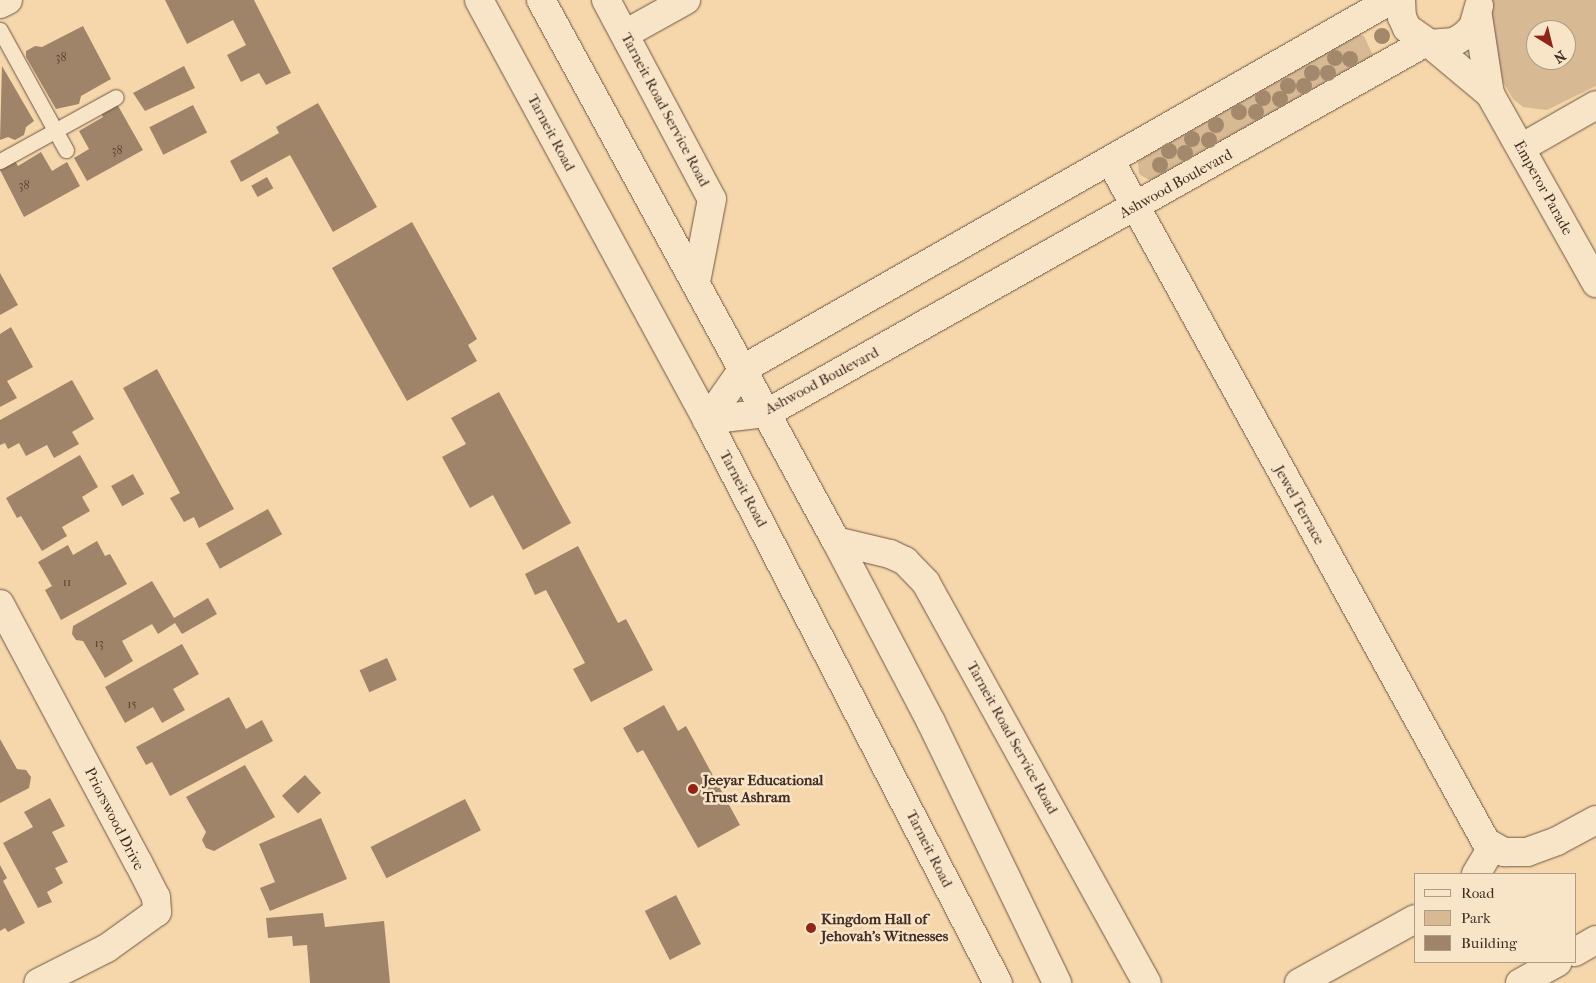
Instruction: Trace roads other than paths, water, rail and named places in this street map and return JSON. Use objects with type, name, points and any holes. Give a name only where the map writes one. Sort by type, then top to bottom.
[{"type":"street","points":[[0,4],[8,0]]},
{"type":"street","name":"Tarneit Road","points":[[479,0],[707,420],[998,983]]},
{"type":"street","points":[[541,0],[836,541],[931,722],[1057,983]]},
{"type":"street","name":"Tarneit Road Service Road","points":[[606,0],[712,199],[696,282]]},
{"type":"street","points":[[625,34],[686,0]]},
{"type":"street","points":[[707,420],[743,369],[1391,0]]},
{"type":"street","name":"Emperor Parade","points":[[1401,0],[1402,17],[1407,28],[1490,94],[1596,283]]},
{"type":"street","points":[[1428,43],[1454,42],[1468,32],[1478,8]]},
{"type":"street","name":"Emperor Parade","points":[[1478,8],[1490,94]]},
{"type":"street","name":"Ashwood Boulevard","points":[[707,420],[767,413],[1428,43]]},
{"type":"street","points":[[1521,148],[1596,105]]},
{"type":"street","name":"Jewel Terrace","points":[[1110,160],[1469,815],[1492,847]]},
{"type":"street","name":"Tarneit Road Service Road","points":[[836,541],[890,554],[905,561],[926,583],[1147,983]]},
{"type":"street","name":"Priorswood Drive","points":[[0,604],[156,897],[157,912],[107,948],[38,983]]},
{"type":"street","points":[[1477,873],[1492,847],[1515,854],[1527,852],[1557,841],[1596,820]]},
{"type":"street","points":[[1299,983],[1414,920]]},
{"type":"street","points":[[1576,951],[1596,940]]},
{"type":"street","points":[[1520,983],[1556,963]]},
{"type":"lane","points":[[0,30],[66,150]]},
{"type":"lane","points":[[0,161],[116,97]]},
{"type":"place","name":"Jeeyar Educational Trust Ashram","points":[[693,789]]},
{"type":"place","name":"Kingdom Hall of Jehovah's Witnesses","points":[[811,928]]}]
